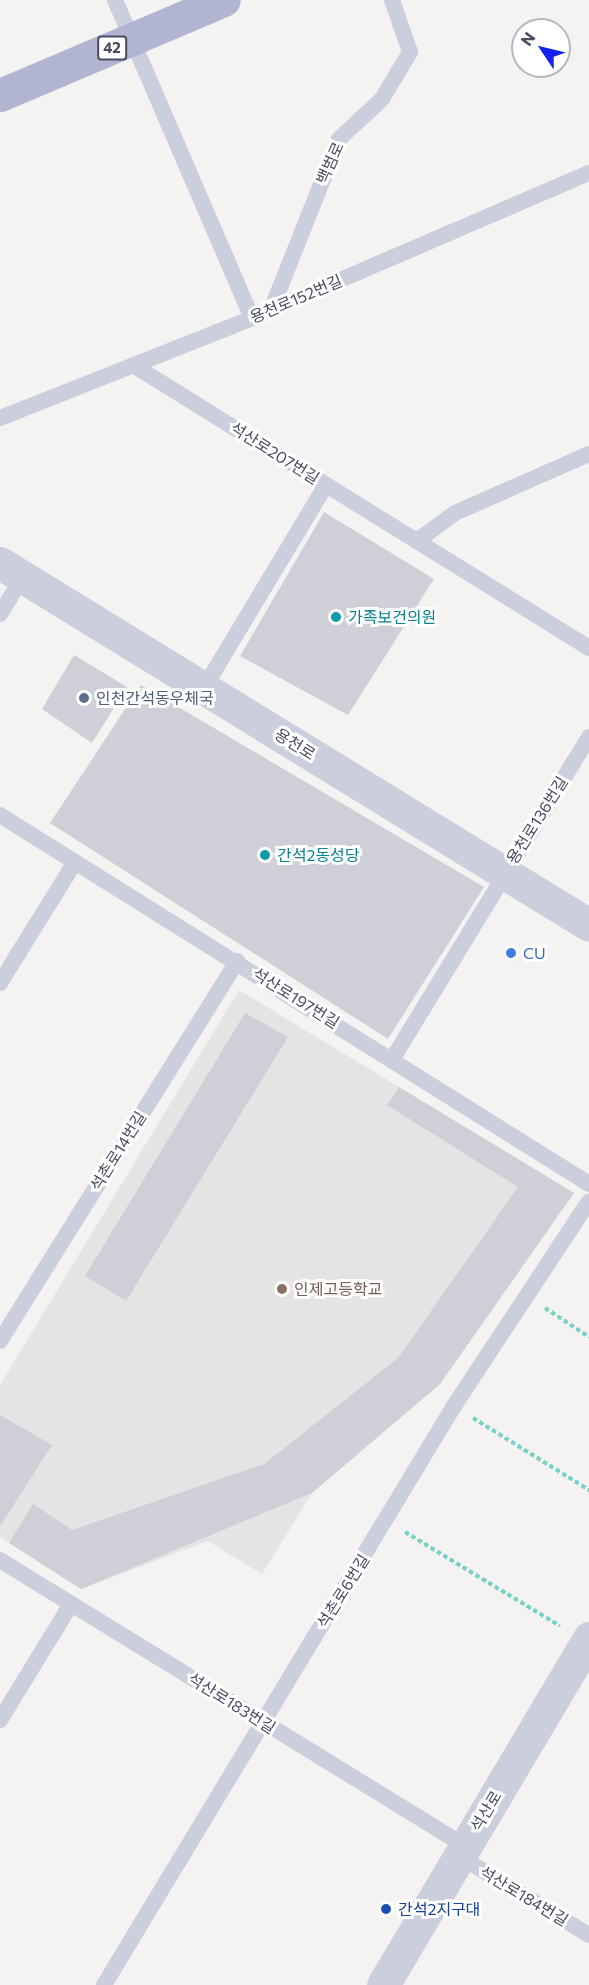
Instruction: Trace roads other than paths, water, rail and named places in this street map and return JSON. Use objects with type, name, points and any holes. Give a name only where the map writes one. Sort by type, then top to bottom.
[{"type":"main road","name":"42","points":[[0,95],[224,0]]},
{"type":"street","name":"용천로","points":[[12,570],[589,925]]},
{"type":"street","name":"석산로","points":[[383,1985],[588,1640]]},
{"type":"lane","points":[[115,0],[252,318]]},
{"type":"lane","name":"백범로","points":[[271,309],[339,139],[382,99],[410,52],[392,0]]},
{"type":"lane","name":"용천로152번길","points":[[0,418],[252,318],[589,173]]},
{"type":"lane","name":"석산로207번길","points":[[134,365],[589,648]]},
{"type":"lane","points":[[417,541],[455,513],[589,454]]},
{"type":"lane","points":[[204,688],[326,485]]},
{"type":"lane","points":[[0,614],[12,570]]},
{"type":"lane","name":"용천로136번길","points":[[393,1058],[504,872],[589,736]]},
{"type":"lane","name":"석산로197번길","points":[[0,815],[393,1058],[589,1184]]},
{"type":"lane","points":[[0,983],[75,862]]},
{"type":"lane","name":"석촌로14번길","points":[[0,1341],[237,961]]},
{"type":"lane","name":"석촌로6번길","points":[[104,1985],[454,1406],[589,1201]]},
{"type":"lane","name":"석산로183번길","points":[[0,1560],[263,1722],[462,1851]]},
{"type":"lane","points":[[0,1720],[71,1604]]},
{"type":"lane","name":"석산로184번길","points":[[462,1851],[589,1935]]},
{"type":"place","name":"가족보건의원","points":[[336,617]]},
{"type":"place","name":"인천간석동우체국","points":[[84,698]]},
{"type":"place","name":"간석2동성당","points":[[265,855]]},
{"type":"place","name":"CU","points":[[511,953]]},
{"type":"place","name":"인제고등학교","points":[[282,1289]]},
{"type":"place","name":"간석2지구대","points":[[386,1909]]}]
